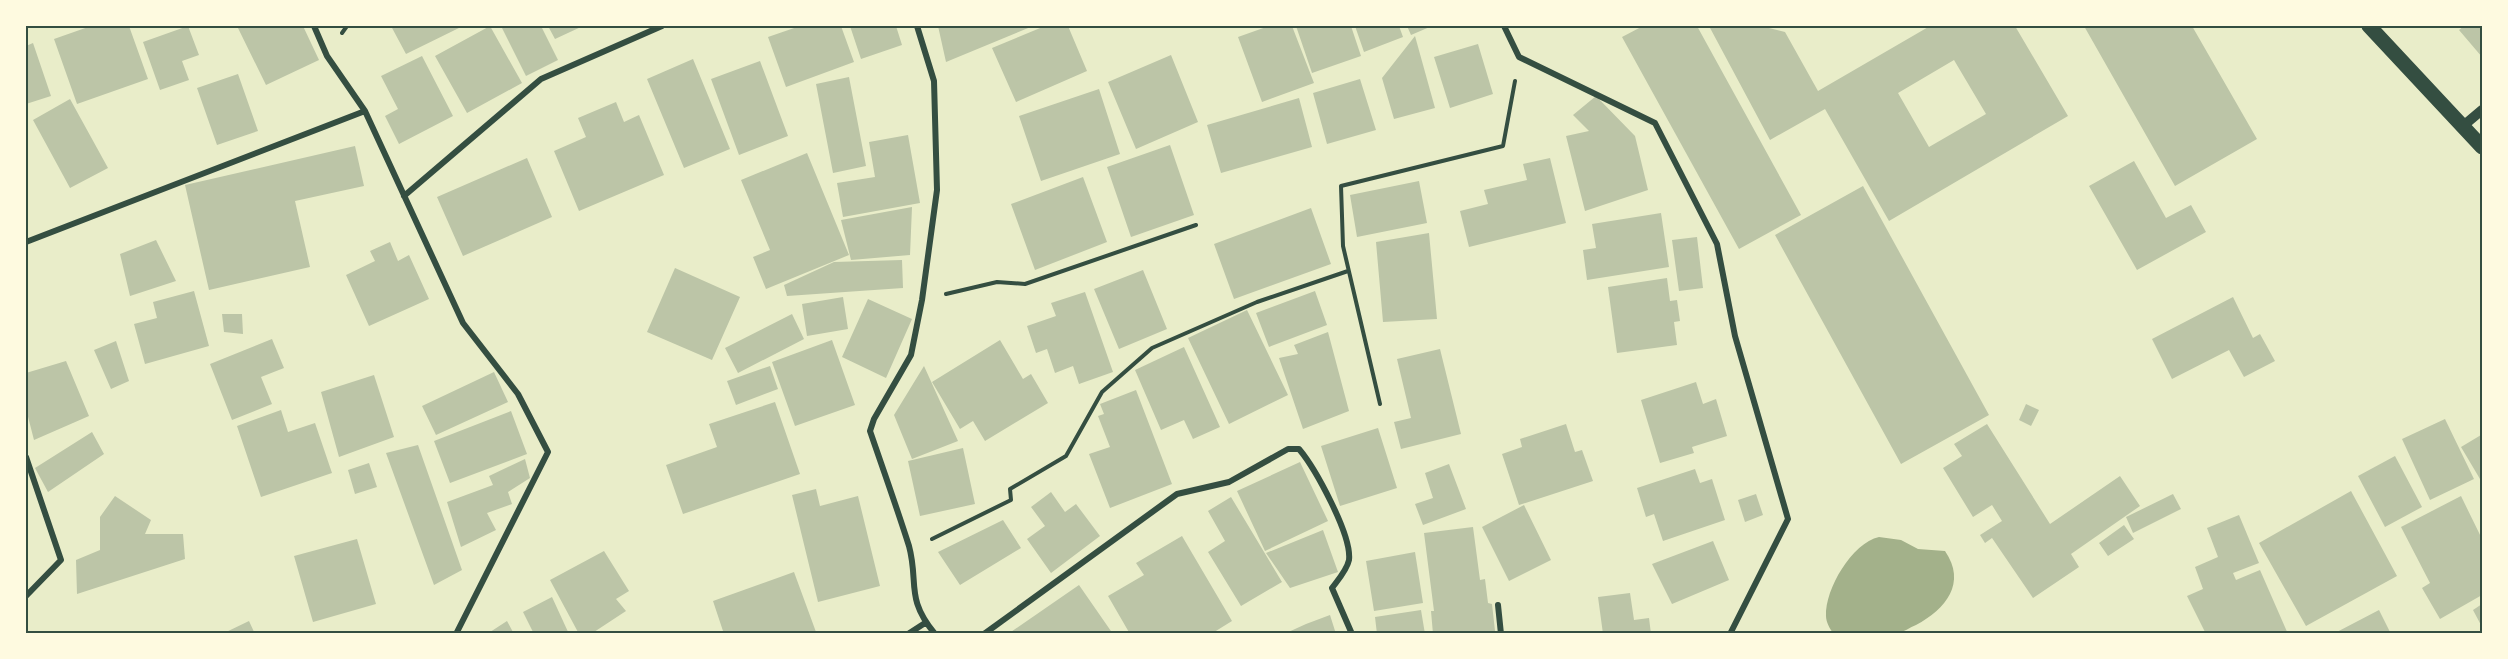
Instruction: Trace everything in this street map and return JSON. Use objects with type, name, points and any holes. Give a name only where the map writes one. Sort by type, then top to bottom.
[{"type":"main road","points":[[2368,26],[2482,147]]},
{"type":"street","points":[[314,26],[327,56],[365,111],[463,323],[518,394],[548,452],[456,633]]},
{"type":"street","points":[[404,196],[541,80],[662,26]]},
{"type":"street","points":[[917,26],[934,81],[937,190],[922,300],[911,355],[874,419],[870,431],[910,549],[914,599],[925,623],[934,633]]},
{"type":"street","points":[[1504,26],[1520,57],[1654,123],[1717,244],[1735,336],[1788,519],[1730,633]]},
{"type":"street","points":[[2463,126],[2482,110]]},
{"type":"street","points":[[26,242],[365,111]]},
{"type":"street","points":[[984,633],[1177,494],[1229,482],[1288,449],[1299,449],[1310,462],[1341,522],[1349,560],[1341,577],[1332,588],[1352,633]]},
{"type":"street","points":[[26,457],[61,560],[26,596]]},
{"type":"street","points":[[1498,605],[1501,633]]},
{"type":"street","points":[[908,633],[925,623]]},
{"type":"path","points":[[1380,404],[1343,246],[1341,186],[1503,146],[1520,57]]},
{"type":"path","points":[[922,300],[997,282],[1025,284],[1196,225]]},
{"type":"path","points":[[910,549],[1011,500],[1010,489],[1066,456],[1102,392],[1152,348],[1257,302],[1348,271]]},
{"type":"shaded area","points":[[1879,537],[1901,540],[1918,549],[1945,551],[1954,574],[1950,594],[1927,619],[1901,632],[1876,635],[1833,633],[1826,616],[1830,593],[1835,581],[1859,548]]},
{"type":"building","points":[[91,26],[129,26],[148,79],[77,104],[54,39]]},
{"type":"building","points":[[188,26],[199,55],[182,61],[189,80],[160,90],[143,42]]},
{"type":"building","points":[[237,26],[303,26],[319,60],[266,85]]},
{"type":"building","points":[[391,26],[463,26],[406,54]]},
{"type":"building","points":[[490,26],[522,83],[467,113],[435,56]]},
{"type":"building","points":[[501,26],[541,26],[558,60],[526,76]]},
{"type":"building","points":[[548,26],[583,26],[555,39]]},
{"type":"building","points":[[800,26],[841,26],[854,62],[786,87],[768,37]]},
{"type":"building","points":[[850,26],[896,26],[902,45],[861,59]]},
{"type":"building","points":[[938,26],[1033,26],[946,62]]},
{"type":"building","points":[[1045,26],[1068,26],[1087,71],[1016,102],[992,48]]},
{"type":"building","points":[[1269,26],[1292,26],[1314,83],[1262,102],[1238,37]]},
{"type":"building","points":[[1296,26],[1351,26],[1361,56],[1312,73]]},
{"type":"building","points":[[1355,26],[1399,26],[1403,37],[1364,52]]},
{"type":"building","points":[[1407,26],[1432,26],[1411,35]]},
{"type":"building","points":[[1643,26],[1697,26],[1801,215],[1739,249],[1622,37]]},
{"type":"building","points":[[1709,26],[1761,26],[1785,32],[1818,91],[1930,26],[2015,26],[2068,116],[1889,221],[1825,109],[1770,140]],"holes":[[[1954,60],[1986,114],[1929,147],[1898,93]]]},
{"type":"building","points":[[2084,26],[2192,26],[2257,139],[2175,186]]},
{"type":"building","points":[[2464,26],[2482,26],[2482,57],[2459,30]]},
{"type":"building","points":[[1415,36],[1435,108],[1394,119],[1382,78]]},
{"type":"building","points":[[33,43],[51,96],[26,104],[26,46]]},
{"type":"building","points":[[1478,44],[1493,94],[1450,108],[1434,57]]},
{"type":"building","points":[[1171,55],[1198,122],[1136,149],[1108,82]]},
{"type":"building","points":[[422,56],[453,116],[399,144],[385,116],[398,109],[381,76]]},
{"type":"building","points":[[693,59],[730,149],[684,168],[647,79]]},
{"type":"building","points":[[760,61],[788,136],[739,155],[711,79]]},
{"type":"building","points":[[238,74],[258,131],[217,145],[197,88]]},
{"type":"building","points":[[849,77],[866,166],[833,173],[816,84]]},
{"type":"building","points":[[1360,79],[1376,130],[1327,144],[1313,93]]},
{"type":"building","points":[[1099,89],[1120,154],[1041,181],[1019,116]]},
{"type":"building","points":[[1596,96],[1635,136],[1648,190],[1585,211],[1566,136],[1589,131],[1573,115]]},
{"type":"building","points":[[1299,98],[1312,147],[1221,173],[1207,125]]},
{"type":"building","points":[[70,99],[108,168],[70,188],[33,120]]},
{"type":"building","points":[[616,102],[624,122],[639,115],[664,175],[579,211],[554,151],[586,137],[578,118]]},
{"type":"building","points":[[908,135],[920,203],[843,217],[837,183],[875,177],[869,142]]},
{"type":"building","points":[[1170,145],[1194,215],[1131,237],[1107,167]]},
{"type":"building","points":[[355,146],[364,186],[295,201],[310,267],[209,290],[185,185]]},
{"type":"building","points":[[807,153],[849,255],[766,289],[753,257],[770,250],[741,180]]},
{"type":"building","points":[[527,158],[552,217],[463,256],[437,197]]},
{"type":"building","points":[[1550,158],[1566,223],[1469,247],[1460,211],[1488,204],[1484,190],[1527,180],[1523,164]]},
{"type":"building","points":[[2134,161],[2166,218],[2191,205],[2206,232],[2137,270],[2089,186]]},
{"type":"building","points":[[1083,177],[1107,242],[1035,270],[1011,204]]},
{"type":"building","points":[[1419,181],[1427,223],[1357,237],[1350,195]]},
{"type":"building","points":[[1863,186],[1989,415],[1901,464],[1775,235]]},
{"type":"building","points":[[912,207],[910,255],[851,260],[841,220]]},
{"type":"building","points":[[1311,208],[1331,264],[1234,299],[1214,244]]},
{"type":"building","points":[[1661,213],[1669,267],[1587,280],[1583,250],[1596,248],[1592,224]]},
{"type":"building","points":[[1429,233],[1437,319],[1383,322],[1376,242]]},
{"type":"building","points":[[1697,237],[1703,288],[1679,291],[1672,240]]},
{"type":"building","points":[[156,240],[176,281],[130,296],[120,254]]},
{"type":"building","points":[[390,242],[398,261],[409,255],[429,299],[369,326],[346,275],[375,261],[370,251]]},
{"type":"building","points":[[902,260],[903,288],[787,296],[784,285],[834,262]]},
{"type":"building","points":[[675,268],[740,297],[712,360],[647,332]]},
{"type":"building","points":[[1143,270],[1167,329],[1119,349],[1094,289]]},
{"type":"building","points":[[1667,278],[1670,301],[1677,300],[1680,321],[1674,322],[1677,345],[1617,353],[1608,287]]},
{"type":"building","points":[[194,291],[209,346],[145,364],[134,324],[157,318],[153,302]]},
{"type":"building","points":[[1315,291],[1327,325],[1269,347],[1256,313]]},
{"type":"building","points":[[1085,292],[1113,372],[1079,384],[1073,366],[1055,373],[1047,349],[1036,353],[1027,326],[1056,316],[1051,303]]},
{"type":"building","points":[[843,297],[848,329],[807,336],[802,304]]},
{"type":"building","points":[[2233,297],[2253,338],[2260,334],[2275,361],[2244,377],[2229,350],[2172,379],[2152,339]]},
{"type":"building","points":[[868,299],[912,319],[886,378],[842,357]]},
{"type":"building","points":[[1247,310],[1288,395],[1229,424],[1188,338]]},
{"type":"building","points":[[222,314],[242,314],[243,334],[224,332]]},
{"type":"building","points":[[792,314],[804,339],[738,373],[725,348]]},
{"type":"building","points":[[1328,332],[1349,411],[1303,429],[1279,358],[1298,354],[1294,345]]},
{"type":"building","points":[[272,339],[284,368],[261,377],[272,404],[232,420],[210,364]]},
{"type":"building","points":[[832,340],[855,405],[795,426],[772,362]]},
{"type":"building","points":[[1000,340],[1023,379],[1031,374],[1048,403],[985,441],[973,421],[960,429],[932,382]]},
{"type":"building","points":[[116,341],[129,381],[111,389],[94,350]]},
{"type":"building","points":[[1184,347],[1220,427],[1193,439],[1184,420],[1161,430],[1135,370]]},
{"type":"building","points":[[1440,349],[1461,434],[1401,449],[1394,422],[1411,418],[1397,359]]},
{"type":"building","points":[[66,361],[89,416],[34,440],[26,409],[26,373]]},
{"type":"building","points":[[770,366],[778,389],[736,405],[727,381]]},
{"type":"building","points":[[924,366],[958,441],[912,459],[894,415]]},
{"type":"building","points":[[494,372],[508,402],[436,435],[422,406]]},
{"type":"building","points":[[374,375],[394,437],[339,457],[321,392]]},
{"type":"building","points":[[1696,382],[1703,404],[1716,399],[1727,436],[1692,447],[1694,453],[1660,463],[1641,400]]},
{"type":"building","points":[[1136,390],[1172,484],[1110,508],[1089,454],[1110,447],[1098,416],[1104,414],[1100,404]]},
{"type":"building","points":[[775,402],[800,474],[683,514],[666,465],[717,447],[709,424]]},
{"type":"building","points":[[2026,404],[2039,410],[2031,426],[2019,420]]},
{"type":"building","points":[[281,410],[288,432],[315,423],[332,473],[261,497],[237,426]]},
{"type":"building","points":[[511,411],[527,454],[450,483],[434,441]]},
{"type":"building","points":[[2445,419],[2474,479],[2430,500],[2402,439]]},
{"type":"building","points":[[1566,424],[1575,452],[1582,450],[1593,481],[1519,505],[1502,454],[1522,447],[1520,439]]},
{"type":"building","points":[[1987,424],[2050,524],[2120,476],[2140,506],[2071,554],[2079,567],[2033,598],[1992,538],[1985,543],[1980,535],[2002,521],[1992,505],[1973,517],[1943,468],[1962,456],[1954,444]]},
{"type":"building","points":[[1378,428],[1397,488],[1340,506],[1321,446]]},
{"type":"building","points":[[92,432],[104,454],[48,492],[35,468]]},
{"type":"building","points":[[2481,435],[2482,477],[2480,479],[2461,447]]},
{"type":"building","points":[[418,445],[462,570],[434,585],[386,453]]},
{"type":"building","points":[[963,448],[975,504],[920,516],[908,461]]},
{"type":"building","points":[[2395,456],[2422,507],[2385,527],[2358,476]]},
{"type":"building","points":[[525,459],[530,478],[508,492],[512,504],[487,513],[496,530],[461,547],[447,502],[493,485],[489,476]]},
{"type":"building","points":[[1300,462],[1328,521],[1265,551],[1237,491]]},
{"type":"building","points":[[369,463],[377,487],[355,494],[348,470]]},
{"type":"building","points":[[1449,464],[1466,509],[1423,525],[1415,504],[1433,498],[1425,473]]},
{"type":"building","points":[[1695,469],[1700,483],[1712,479],[1725,520],[1663,541],[1654,514],[1646,517],[1637,488]]},
{"type":"building","points":[[816,489],[820,506],[858,496],[880,586],[818,602],[792,495]]},
{"type":"building","points":[[2351,491],[2397,576],[2306,626],[2259,543]]},
{"type":"building","points":[[1051,492],[1065,512],[1076,504],[1100,536],[1051,573],[1027,539],[1045,526],[1031,507]]},
{"type":"building","points":[[1756,494],[1763,515],[1745,522],[1738,500]]},
{"type":"building","points":[[2173,494],[2181,509],[2133,533],[2126,517]]},
{"type":"building","points":[[115,496],[151,520],[145,534],[183,534],[185,559],[77,594],[76,560],[100,550],[100,517]]},
{"type":"building","points":[[2461,496],[2482,539],[2482,595],[2440,619],[2422,588],[2430,583],[2401,527]]},
{"type":"building","points":[[1231,497],[1282,582],[1241,606],[1208,552],[1225,541],[1208,511]]},
{"type":"building","points":[[1524,505],[1551,560],[1509,581],[1482,527]]},
{"type":"building","points":[[2239,515],[2259,563],[2233,573],[2236,580],[2260,570],[2288,634],[2206,634],[2187,596],[2203,589],[2195,567],[2218,557],[2207,528]]},
{"type":"building","points":[[1003,520],[1021,548],[960,585],[938,552]]},
{"type":"building","points":[[2124,525],[2134,539],[2108,556],[2099,543]]},
{"type":"building","points":[[1473,527],[1480,580],[1485,579],[1488,603],[1492,604],[1495,631],[1489,634],[1433,634],[1431,611],[1434,611],[1424,533]]},
{"type":"building","points":[[1323,530],[1338,572],[1290,588],[1266,553]]},
{"type":"building","points":[[1182,536],[1232,621],[1211,634],[1130,634],[1108,596],[1144,575],[1136,563]]},
{"type":"building","points":[[357,539],[376,604],[313,622],[294,556]]},
{"type":"building","points":[[1713,541],[1729,580],[1672,604],[1652,564]]},
{"type":"building","points":[[604,551],[629,591],[616,599],[626,611],[591,634],[579,634],[550,580]]},
{"type":"building","points":[[1415,552],[1423,603],[1374,611],[1366,561]]},
{"type":"building","points":[[794,572],[816,632],[724,634],[713,601]]},
{"type":"building","points":[[1079,585],[1113,634],[1008,634]]},
{"type":"building","points":[[1630,593],[1634,620],[1649,618],[1651,634],[1603,634],[1598,597]]},
{"type":"building","points":[[552,597],[569,634],[534,634],[523,612]]},
{"type":"building","points":[[2482,604],[2482,627],[2473,610]]},
{"type":"building","points":[[1421,610],[1425,634],[1377,634],[1375,617]]},
{"type":"building","points":[[2379,610],[2391,634],[2333,634]]},
{"type":"building","points":[[1330,615],[1336,634],[1284,634],[1306,624]]},
{"type":"building","points":[[249,621],[255,634],[222,634]]},
{"type":"building","points":[[507,621],[514,634],[487,634]]}]
